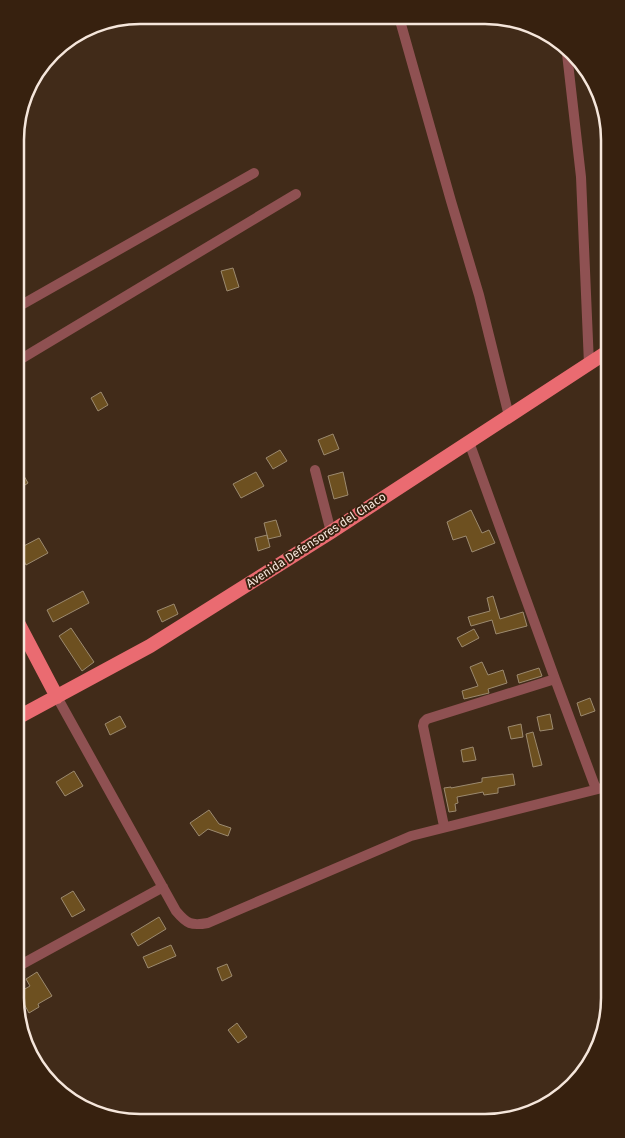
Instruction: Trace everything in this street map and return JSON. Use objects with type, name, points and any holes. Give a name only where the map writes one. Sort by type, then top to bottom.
[{"type":"main road","name":"Avenida Defensores del Chaco","points":[[24,714],[150,646],[331,532],[601,356]]},
{"type":"main road","points":[[24,633],[57,697]]},
{"type":"street","points":[[401,24],[450,201],[479,295],[509,416]]},
{"type":"street","points":[[568,58],[582,177],[589,364]]},
{"type":"street","points":[[24,303],[254,174]]},
{"type":"street","points":[[24,357],[296,194]]},
{"type":"street","points":[[469,442],[596,789]]},
{"type":"street","points":[[314,470],[331,532]]},
{"type":"street","points":[[444,826],[423,726],[424,722],[428,719],[555,679]]},
{"type":"street","points":[[57,697],[176,911],[184,921],[196,925],[208,923],[410,836],[601,788]]},
{"type":"street","points":[[24,963],[163,888]]},
{"type":"building","points":[[233,268],[239,287],[227,291],[221,271]]},
{"type":"building","points":[[101,392],[108,405],[98,411],[91,398]]},
{"type":"building","points":[[333,434],[339,449],[324,455],[318,440]]},
{"type":"building","points":[[280,450],[287,461],[273,469],[266,458]]},
{"type":"building","points":[[256,472],[264,486],[241,498],[233,484]]},
{"type":"building","points":[[343,472],[348,495],[334,499],[328,476]]},
{"type":"building","points":[[24,476],[28,483],[24,486]]},
{"type":"building","points":[[471,510],[482,533],[489,530],[495,543],[472,552],[466,536],[453,540],[447,522]]},
{"type":"building","points":[[276,520],[281,536],[268,539],[264,523]]},
{"type":"building","points":[[267,535],[270,547],[258,551],[255,538]]},
{"type":"building","points":[[39,538],[48,553],[26,565],[24,561],[24,546]]},
{"type":"building","points":[[83,591],[89,603],[53,622],[47,610]]},
{"type":"building","points":[[493,596],[500,619],[523,612],[527,626],[496,634],[492,620],[471,626],[468,617],[490,611],[487,598]]},
{"type":"building","points":[[174,604],[178,614],[162,622],[157,611]]},
{"type":"building","points":[[71,628],[94,662],[82,671],[59,636]]},
{"type":"building","points":[[474,629],[479,638],[462,647],[457,638]]},
{"type":"building","points":[[482,662],[488,675],[503,670],[507,683],[488,689],[489,693],[464,699],[462,691],[478,686],[470,667]]},
{"type":"building","points":[[539,668],[542,676],[519,683],[517,675]]},
{"type":"building","points":[[590,698],[595,711],[581,716],[577,703]]},
{"type":"building","points":[[550,714],[553,729],[540,731],[537,717]]},
{"type":"building","points":[[120,716],[126,727],[110,735],[105,724]]},
{"type":"building","points":[[521,724],[523,737],[511,739],[508,727]]},
{"type":"building","points":[[533,732],[542,765],[533,767],[526,734]]},
{"type":"building","points":[[473,747],[476,760],[463,762],[461,750]]},
{"type":"building","points":[[74,771],[83,786],[65,796],[56,782]]},
{"type":"building","points":[[513,774],[515,785],[498,788],[498,793],[484,795],[483,792],[457,797],[456,811],[449,812],[444,788],[482,782],[482,778]]},
{"type":"building","points":[[209,810],[219,824],[231,828],[228,836],[208,829],[199,836],[190,823]]},
{"type":"building","points":[[73,891],[85,910],[72,917],[61,898]]},
{"type":"building","points":[[159,917],[166,929],[138,946],[131,934]]},
{"type":"building","points":[[171,945],[176,956],[148,968],[143,957]]},
{"type":"building","points":[[227,964],[232,976],[222,981],[217,968]]},
{"type":"building","points":[[37,972],[52,996],[38,1004],[39,1007],[29,1013],[24,1005],[24,990],[30,986],[26,979]]},
{"type":"building","points":[[237,1023],[247,1037],[238,1043],[228,1030]]}]
